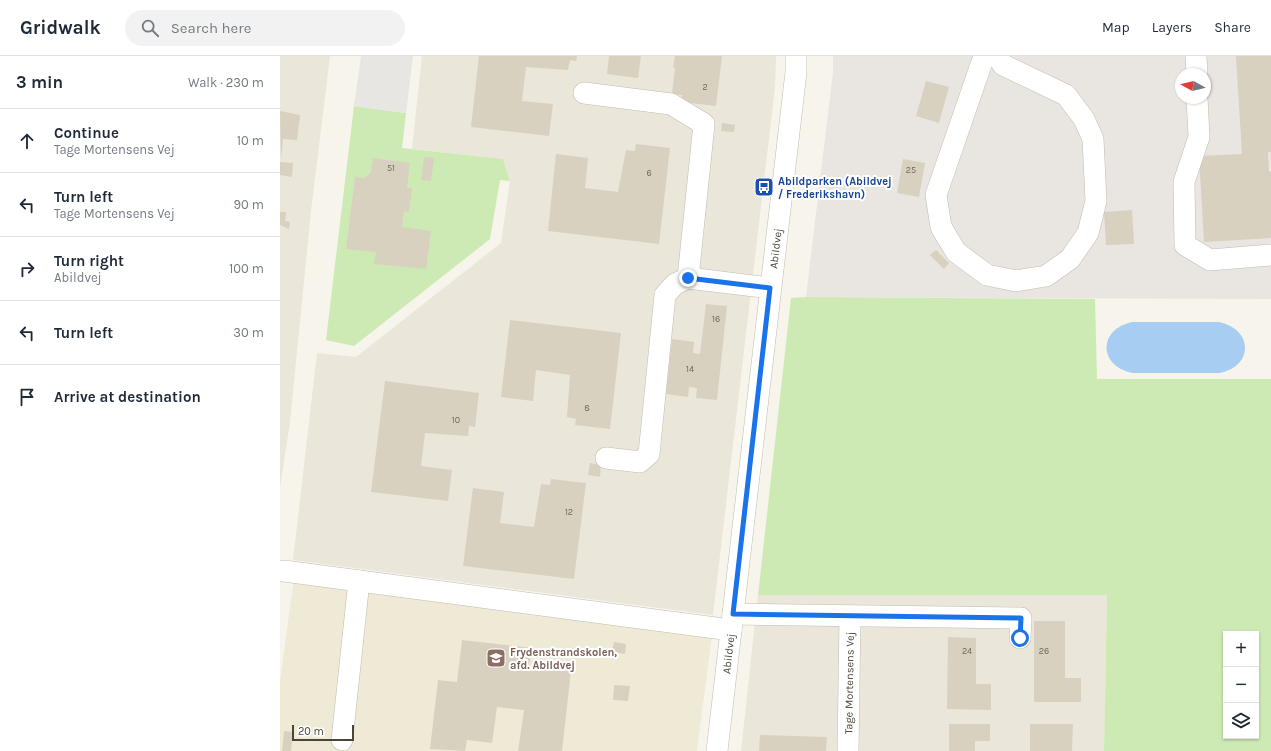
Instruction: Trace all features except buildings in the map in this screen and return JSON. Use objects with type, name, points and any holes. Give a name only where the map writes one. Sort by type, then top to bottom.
[{"type":"street","name":"Abildvej","points":[[717,751],[796,72],[796,56]]},
{"type":"street","points":[[984,56],[936,194],[941,227],[956,252],[987,275],[1016,281],[1046,276],[1070,259],[1088,233],[1096,201],[1093,139],[1084,119],[1066,95],[1003,65],[998,56]]},
{"type":"street","points":[[1196,56],[1197,68]]},
{"type":"street","points":[[584,93],[671,104],[704,124],[688,278]]},
{"type":"street","points":[[1198,104],[1199,137],[1184,182],[1185,245],[1210,260],[1271,255]]},
{"type":"street","points":[[606,458],[640,462],[649,454],[665,295],[675,284],[688,278],[770,288]]},
{"type":"street","name":"Tage Mortensens Vej","points":[[284,571],[732,622],[850,616],[1021,618],[1020,638]]},
{"type":"street","points":[[342,740],[359,580]]},
{"type":"street","name":"Tage Mortensens Vej","points":[[848,751],[850,616]]},
{"type":"shaded area","points":[[280,56],[330,56],[311,211],[290,422],[280,487]]},
{"type":"shaded area","points":[[361,56],[413,56],[406,113],[354,106]]},
{"type":"shaded area","points":[[422,56],[776,56],[775,87],[713,615],[293,560],[317,353],[356,357],[501,243],[510,181],[503,159],[412,149]]},
{"type":"shaded area","points":[[833,56],[1271,56],[1271,299],[806,297],[833,72]]},
{"type":"shaded area","name":"Frydenstrandskolen, afd. Abildvej","points":[[294,578],[712,634],[697,751],[280,751],[280,681]]},
{"type":"shaded area","points":[[758,595],[1107,595],[1104,751],[741,751]]},
{"type":"green space","points":[[354,106],[406,113],[402,148],[503,159],[510,181],[500,180],[490,239],[354,346],[326,340]]},
{"type":"green space","points":[[791,298],[1095,299],[1097,379],[1271,379],[1271,751],[1104,751],[1107,595],[758,595]]},
{"type":"water","points":[[1132,322],[1219,322],[1230,326],[1238,332],[1243,339],[1245,348],[1244,356],[1239,363],[1231,369],[1220,373],[1132,373],[1121,369],[1113,363],[1108,356],[1106,348],[1108,339],[1113,332],[1121,326]]},
{"type":"place","name":"Abildparken (Abildvej / Frederikshavn)","points":[[764,187]]},
{"type":"place","name":"Frydenstrandskolen, afd. Abildvej","points":[[496,658]]},
{"type":"route","points":[[688,278],[770,288],[733,614],[1021,618],[1020,638]]}]
